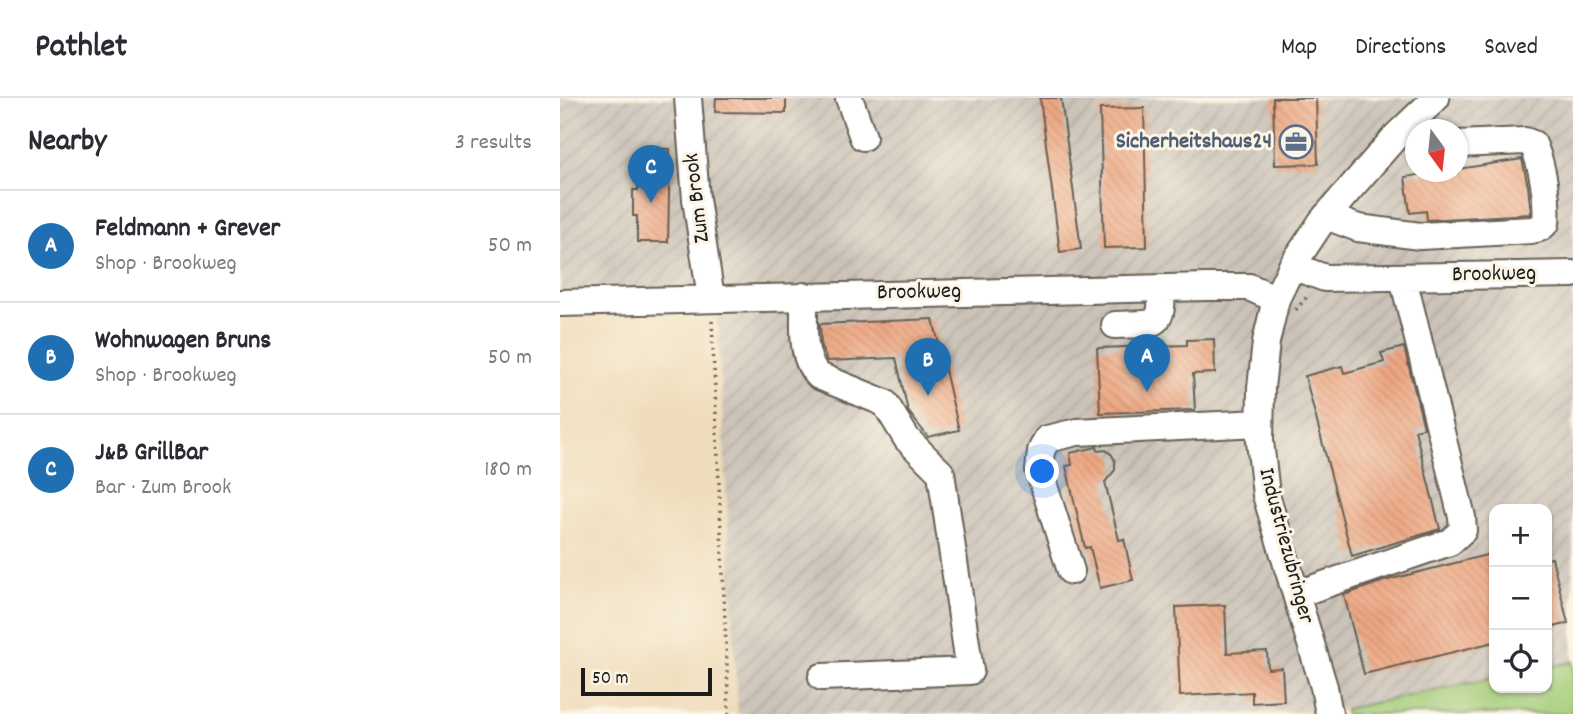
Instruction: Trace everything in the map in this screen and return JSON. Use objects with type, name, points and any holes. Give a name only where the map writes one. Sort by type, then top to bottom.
[{"type":"street","name":"Zum Brook","points":[[688,98],[696,199],[711,298]]},
{"type":"street","points":[[849,98],[863,137]]},
{"type":"street","name":"Industriezubringer","points":[[1329,714],[1324,687],[1266,495],[1260,423],[1266,342],[1284,307],[1292,267],[1326,216],[1404,144],[1436,98]]},
{"type":"street","points":[[1326,216],[1358,228],[1387,234],[1420,236],[1532,230],[1546,223],[1547,210],[1538,155],[1533,144],[1525,141],[1468,144]]},
{"type":"street","name":"Brookweg","points":[[1292,267],[1318,276],[1403,278],[1573,274]]},
{"type":"street","points":[[1297,594],[1450,542],[1463,530],[1403,278]]},
{"type":"street","name":"Brookweg","points":[[560,303],[1249,287],[1284,307]]},
{"type":"street","points":[[1115,325],[1150,323],[1157,319],[1162,310],[1161,288]]},
{"type":"street","points":[[804,296],[806,357],[811,369],[819,376],[885,403],[907,439],[941,473],[970,671],[822,677]]},
{"type":"street","points":[[1071,571],[1039,470],[1041,451],[1047,439],[1077,432],[1260,423]]},
{"type":"path","points":[[1284,307],[1307,297],[1318,276]]},
{"type":"path","points":[[711,298],[729,714]]},
{"type":"shaded area","points":[[560,98],[1573,98],[1573,662],[1552,666],[1552,504],[1489,504],[1489,679],[1345,709],[1239,714],[738,714],[717,309],[560,293]]},
{"type":"green space","points":[[1573,662],[1571,714],[1346,714],[1345,709],[1489,679],[1489,693],[1552,693],[1552,666]]},
{"type":"building","points":[[716,98],[786,98],[786,113],[715,112]]},
{"type":"building","points":[[1040,98],[1061,98],[1081,249],[1060,252]]},
{"type":"building","name":"Sicherheitshaus24","points":[[1273,98],[1316,98],[1318,164],[1275,165]]},
{"type":"building","points":[[1144,108],[1147,247],[1104,248],[1100,109]]},
{"type":"building","points":[[639,148],[670,149],[668,242],[637,242],[633,190],[638,190]]},
{"type":"building","points":[[1522,159],[1531,214],[1427,220],[1426,211],[1410,213],[1406,182],[1468,182],[1468,167]]},
{"type":"building","points":[[933,319],[959,430],[928,437],[908,411],[896,358],[827,361],[821,347],[820,324]]},
{"type":"building","points":[[1214,339],[1215,373],[1193,374],[1195,410],[1100,413],[1097,348],[1187,345],[1187,340]]},
{"type":"building","points":[[1404,347],[1424,428],[1415,430],[1440,529],[1352,556],[1305,376],[1342,366],[1344,373],[1384,362],[1381,353]]},
{"type":"building","points":[[1097,447],[1098,451],[1106,450],[1115,461],[1115,470],[1105,482],[1119,540],[1124,539],[1133,580],[1100,588],[1090,547],[1085,548],[1066,466],[1072,465],[1070,453]]},
{"type":"building","points":[[1489,554],[1489,643],[1364,674],[1344,595],[1384,581]]},
{"type":"building","points":[[1552,558],[1568,623],[1552,628]]},
{"type":"building","points":[[1225,605],[1227,653],[1267,651],[1268,669],[1282,668],[1284,701],[1252,703],[1252,692],[1180,696],[1176,607]]},
{"type":"place","name":"Sicherheitshaus24","points":[[1296,142]]},
{"type":"place","name":"J&B GrillBar","points":[[651,203]]},
{"type":"place","name":"Feldmann + Grever","points":[[1147,392]]},
{"type":"place","name":"Wohnwagen Bruns","points":[[928,396]]}]
